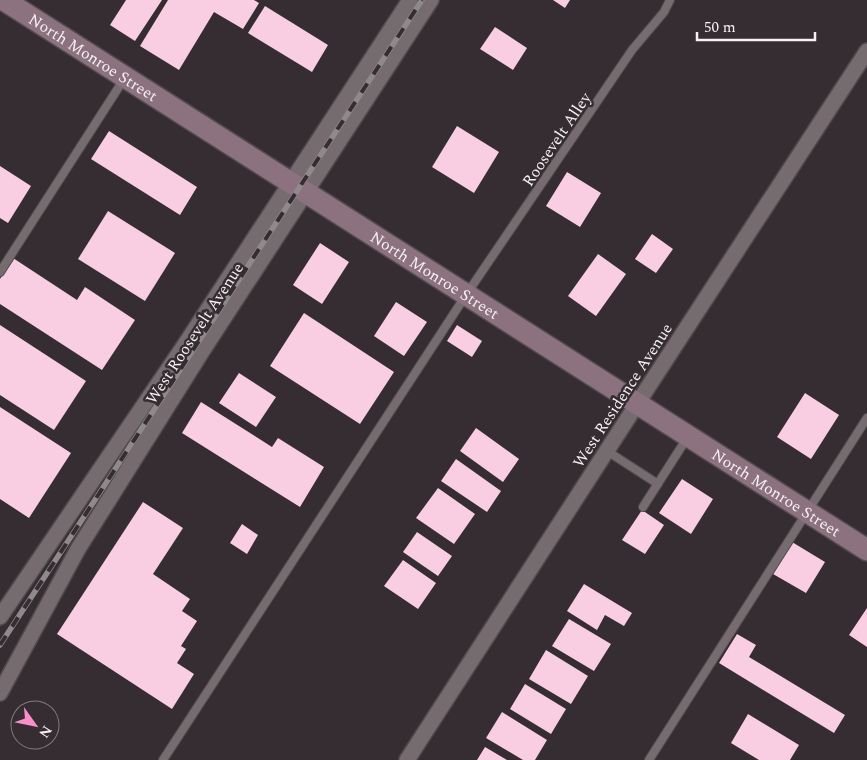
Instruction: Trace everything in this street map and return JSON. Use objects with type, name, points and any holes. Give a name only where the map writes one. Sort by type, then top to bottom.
[{"type":"main road","name":"North Monroe Street","points":[[4,0],[867,550]]},
{"type":"street","name":"West Roosevelt Avenue","points":[[0,693],[78,549],[201,352],[410,0]]},
{"type":"street","name":"West Roosevelt Avenue","points":[[0,617],[186,343],[431,0]]},
{"type":"street","name":"West Residence Avenue","points":[[407,760],[867,51]]},
{"type":"lane","name":"Roosevelt Alley","points":[[163,760],[466,294],[632,50],[664,12],[670,0]]},
{"type":"lane","points":[[0,272],[125,77]]},
{"type":"lane","points":[[649,760],[867,418]]},
{"type":"lane","points":[[643,507],[688,436]]},
{"type":"lane","points":[[606,451],[658,484]]},
{"type":"building","points":[[126,0],[162,0],[135,41],[110,25]]},
{"type":"building","points":[[168,0],[254,0],[259,3],[243,29],[214,12],[179,70],[140,46]]},
{"type":"building","points":[[553,0],[570,0],[565,8]]},
{"type":"building","points":[[265,6],[328,45],[312,72],[248,33]]},
{"type":"building","points":[[495,27],[527,48],[513,70],[480,49]]},
{"type":"building","points":[[457,126],[499,152],[474,193],[432,167]]},
{"type":"building","points":[[109,131],[197,187],[180,215],[91,159]]},
{"type":"building","points":[[0,166],[31,186],[8,223],[0,218]]},
{"type":"building","points":[[567,172],[601,193],[580,227],[546,206]]},
{"type":"building","points":[[108,211],[175,253],[145,301],[78,259]]},
{"type":"building","points":[[652,234],[673,249],[656,273],[635,259]]},
{"type":"building","points":[[320,243],[349,262],[322,304],[293,285]]},
{"type":"building","points":[[598,254],[626,274],[596,316],[568,296]]},
{"type":"building","points":[[13,258],[77,300],[85,287],[135,320],[102,370],[0,304],[0,279]]},
{"type":"building","points":[[396,302],[427,322],[404,356],[374,336]]},
{"type":"building","points":[[304,313],[394,372],[360,424],[270,366]]},
{"type":"building","points":[[0,325],[86,381],[54,430],[0,395]]},
{"type":"building","points":[[457,325],[482,341],[472,357],[447,341]]},
{"type":"building","points":[[239,373],[276,397],[256,427],[219,403]]},
{"type":"building","points":[[805,393],[839,415],[811,459],[777,437]]},
{"type":"building","points":[[201,402],[272,447],[278,438],[324,467],[300,507],[182,433]]},
{"type":"building","points":[[0,407],[71,453],[29,518],[0,499]]},
{"type":"building","points":[[476,428],[519,459],[503,482],[460,451]]},
{"type":"building","points":[[456,459],[501,491],[487,512],[441,481]]},
{"type":"building","points":[[682,479],[713,499],[691,534],[659,513]]},
{"type":"building","points":[[438,488],[475,514],[454,544],[416,518]]},
{"type":"building","points":[[143,502],[183,528],[153,574],[190,599],[182,611],[197,621],[181,646],[186,649],[177,663],[194,674],[172,709],[57,634]]},
{"type":"building","points":[[642,510],[664,525],[645,554],[622,540]]},
{"type":"building","points":[[242,524],[258,535],[247,554],[230,543]]},
{"type":"building","points":[[417,532],[452,556],[438,576],[403,552]]},
{"type":"building","points":[[792,542],[825,562],[806,593],[773,574]]},
{"type":"building","points":[[403,560],[436,583],[418,609],[384,586]]},
{"type":"building","points":[[584,584],[632,613],[624,626],[605,615],[597,630],[567,611]]},
{"type":"building","points":[[867,608],[867,647],[849,635]]},
{"type":"building","points":[[569,619],[611,644],[594,671],[552,646]]},
{"type":"building","points":[[737,634],[756,645],[749,657],[845,715],[834,733],[719,663]]},
{"type":"building","points":[[546,650],[588,676],[571,704],[529,679]]},
{"type":"building","points":[[525,684],[566,709],[551,734],[510,709]]},
{"type":"building","points":[[502,712],[547,740],[535,760],[523,760],[486,738]]},
{"type":"building","points":[[748,714],[799,745],[790,760],[759,760],[731,743]]},
{"type":"building","points":[[485,747],[507,760],[477,760]]},
{"type":"railway","points":[[0,645],[422,0]]}]
